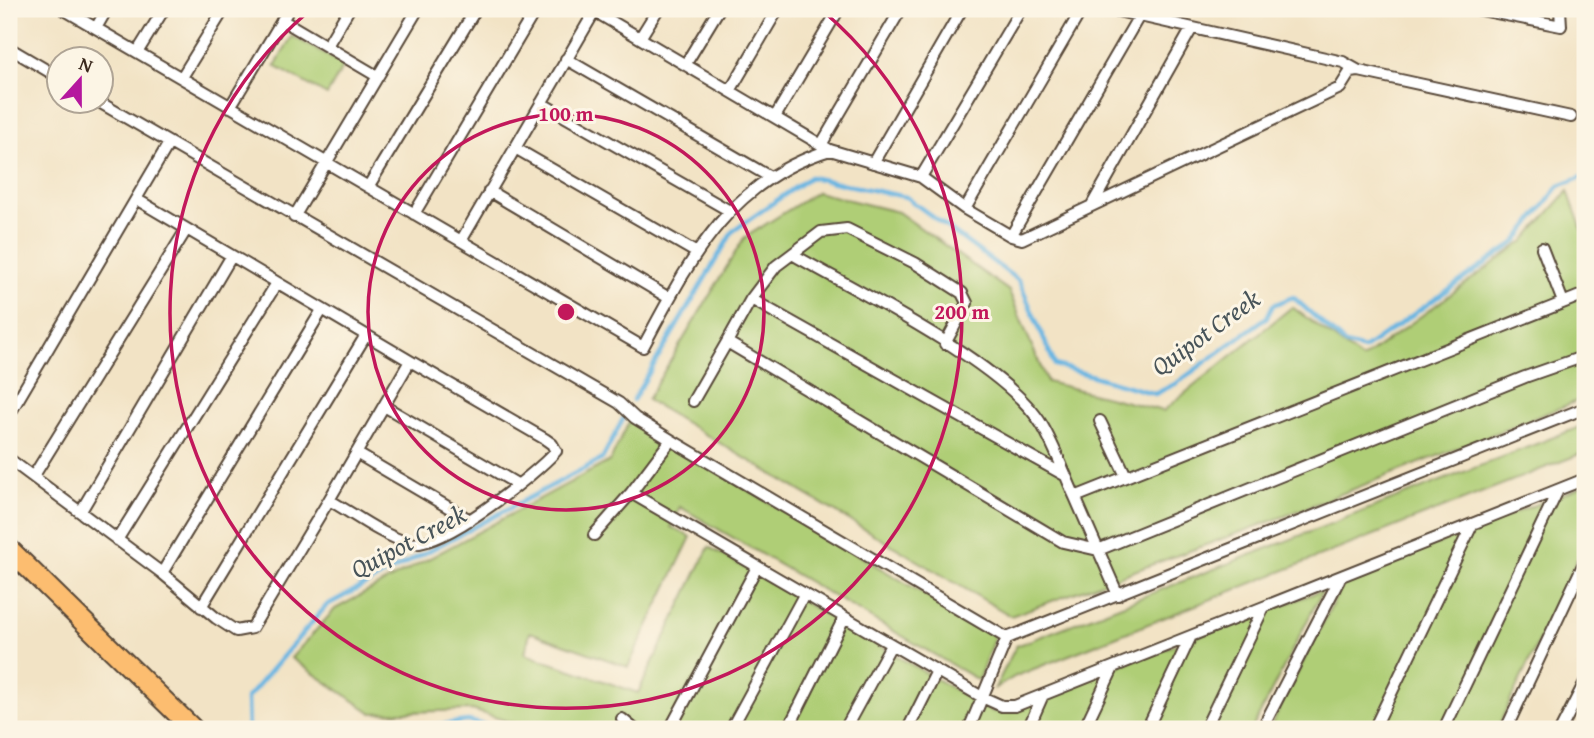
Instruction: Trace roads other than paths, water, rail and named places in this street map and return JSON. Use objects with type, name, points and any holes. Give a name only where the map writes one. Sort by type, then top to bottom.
[{"type":"highway","points":[[9,549],[193,729]]},
{"type":"highway","points":[[9,562],[179,729]]},
{"type":"street","points":[[63,9],[643,347],[669,298],[728,210],[770,177],[825,148],[901,9]]},
{"type":"street","points":[[96,28],[107,9]]},
{"type":"street","points":[[138,51],[164,9]]},
{"type":"street","points":[[182,78],[224,9]]},
{"type":"street","points":[[230,107],[289,9]]},
{"type":"street","points":[[327,46],[349,9]]},
{"type":"street","points":[[294,217],[418,9]]},
{"type":"street","points":[[368,187],[476,9]]},
{"type":"street","points":[[414,214],[536,9]]},
{"type":"street","points":[[640,38],[658,9]]},
{"type":"street","points":[[685,65],[719,9]]},
{"type":"street","points":[[730,91],[778,9]]},
{"type":"street","points":[[775,117],[839,9]]},
{"type":"street","points":[[873,163],[962,9]]},
{"type":"street","points":[[921,177],[1021,9]]},
{"type":"street","points":[[965,209],[1082,9]]},
{"type":"street","points":[[1109,9],[1343,62],[1359,71],[1571,117]]},
{"type":"street","points":[[1476,9],[1561,26],[1560,9]]},
{"type":"street","points":[[461,241],[595,10],[825,148],[921,177],[965,209],[1011,236],[1022,239],[1340,88],[1350,72],[1359,71]]},
{"type":"street","points":[[1011,236],[1139,16]]},
{"type":"street","points":[[282,20],[377,76]]},
{"type":"street","points":[[1092,205],[1192,28]]},
{"type":"street","points":[[9,48],[46,70]]},
{"type":"street","points":[[566,59],[770,177]]},
{"type":"street","points":[[541,103],[728,210]]},
{"type":"street","points":[[116,112],[619,403],[635,418],[671,440],[1007,638]]},
{"type":"street","points":[[9,415],[169,143]]},
{"type":"street","points":[[515,148],[697,253]]},
{"type":"street","points":[[489,191],[669,298]]},
{"type":"street","points":[[136,199],[552,444],[555,451],[550,458],[470,520],[427,543],[411,544],[329,499]]},
{"type":"street","points":[[693,401],[751,299],[776,266],[821,232],[847,229],[915,263],[962,293],[967,303],[945,344]]},
{"type":"street","points":[[33,477],[186,230]]},
{"type":"street","points":[[1542,248],[1563,302]]},
{"type":"street","points":[[792,254],[945,344],[1010,387],[1041,424],[1118,595]]},
{"type":"street","points":[[81,511],[231,257]]},
{"type":"street","points":[[117,540],[277,283]]},
{"type":"street","points":[[1075,497],[1585,294]]},
{"type":"street","points":[[751,299],[1066,476]]},
{"type":"street","points":[[162,573],[322,310]]},
{"type":"street","points":[[201,607],[366,335]]},
{"type":"street","points":[[727,342],[1063,542],[1098,550],[1585,356]]},
{"type":"street","points":[[9,459],[162,573],[201,607],[236,631],[252,628],[410,361]]},
{"type":"street","points":[[384,406],[517,484]]},
{"type":"street","points":[[969,729],[1007,638],[1585,408]]},
{"type":"street","points":[[1100,421],[1126,476]]},
{"type":"street","points":[[594,534],[631,493],[671,440]]},
{"type":"street","points":[[356,453],[470,520]]},
{"type":"street","points":[[631,493],[982,697],[1002,706],[1015,706],[1339,580],[1585,479]]},
{"type":"street","points":[[1444,729],[1558,490]]},
{"type":"street","points":[[1374,729],[1472,525]]},
{"type":"street","points":[[1506,729],[1585,562]]},
{"type":"street","points":[[670,729],[757,567]]},
{"type":"street","points":[[1262,729],[1339,580]]},
{"type":"street","points":[[731,729],[804,595]]},
{"type":"street","points":[[1205,729],[1263,609]]},
{"type":"street","points":[[788,729],[844,618]]},
{"type":"street","points":[[1147,729],[1190,638]]},
{"type":"street","points":[[845,729],[891,645]]},
{"type":"street","points":[[1084,729],[1113,668]]},
{"type":"street","points":[[908,729],[937,671]]},
{"type":"street","points":[[1561,729],[1585,682]]},
{"type":"street","points":[[1028,729],[1043,695]]},
{"type":"street","points":[[622,719],[634,729]]},
{"type":"waterway","name":"Quipot Creek","points":[[633,400],[733,231],[810,177],[906,197],[1019,281],[1055,365],[1155,394],[1177,383],[1267,317],[1273,305],[1293,297],[1345,344],[1364,349],[1516,242],[1559,186],[1585,176]]},
{"type":"waterway","name":"Quipot Creek","points":[[248,729],[247,698],[327,605],[602,459],[623,419]]},
{"type":"waterway","points":[[409,729],[468,721],[501,729]]}]
